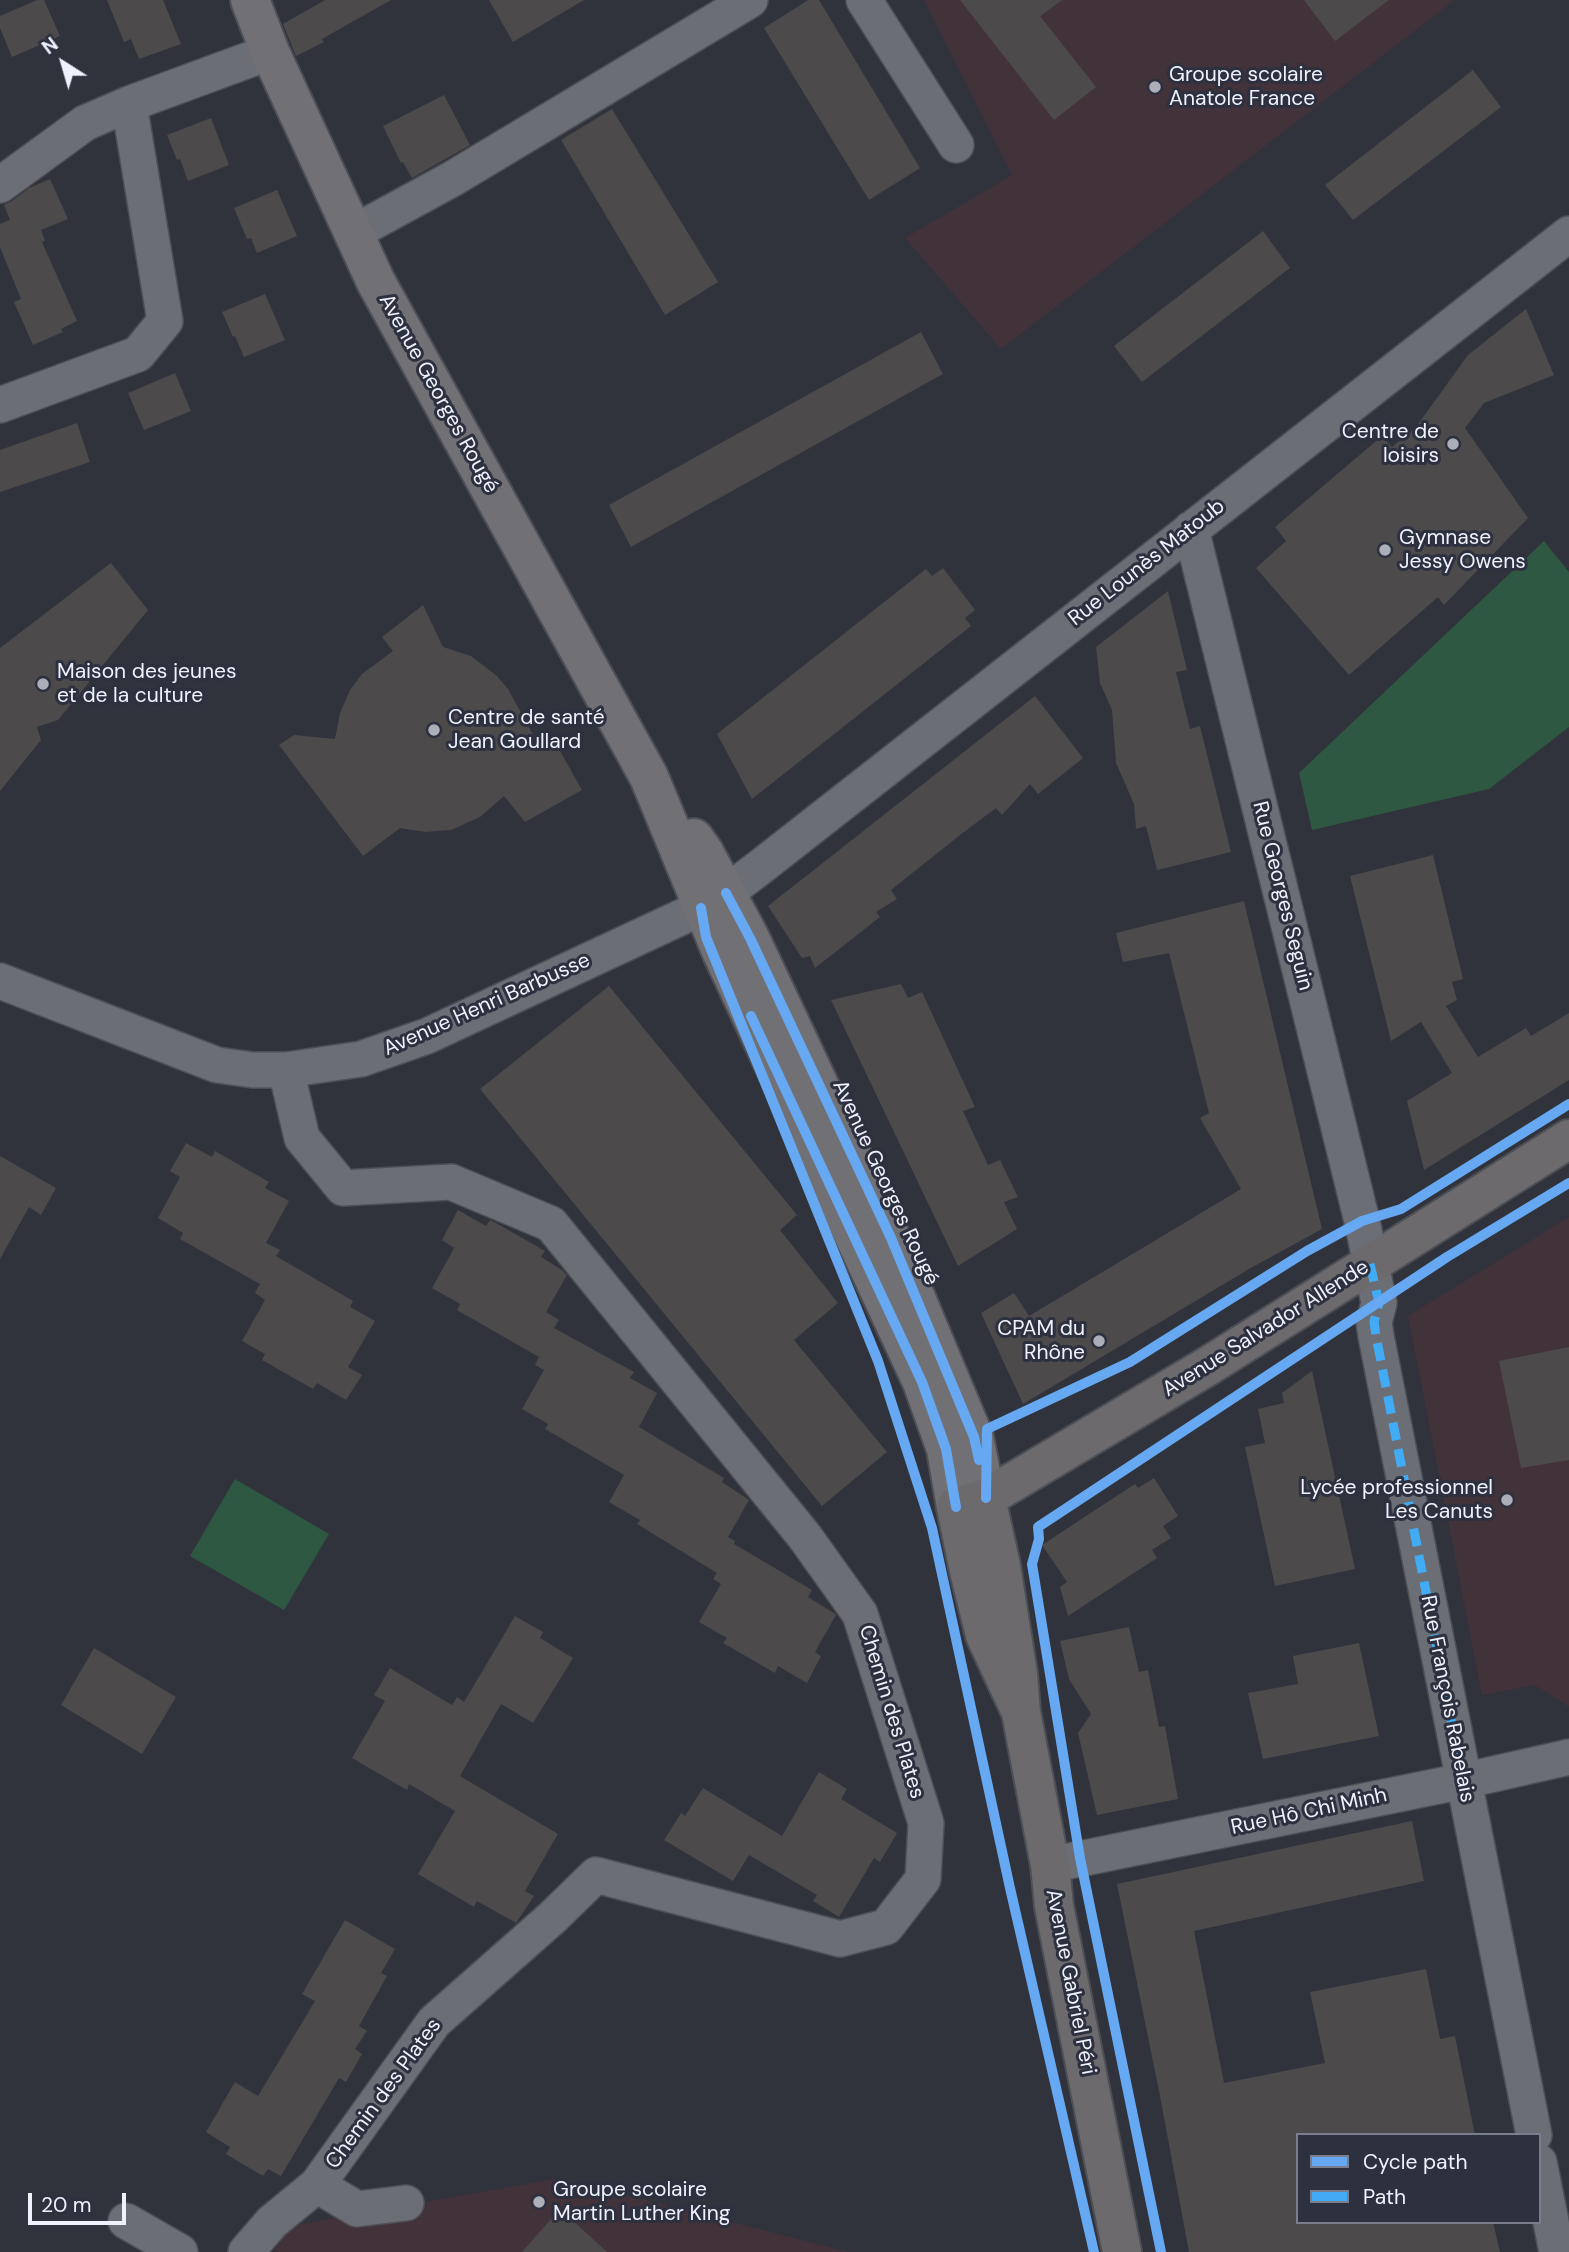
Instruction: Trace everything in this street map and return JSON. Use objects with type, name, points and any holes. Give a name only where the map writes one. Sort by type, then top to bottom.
[{"type":"main road","name":"Avenue Salvador Allende","points":[[971,1502],[1208,1366],[1569,1139]]},
{"type":"main road","name":"Avenue Gabriel Péri","points":[[971,1502],[969,1571],[985,1635],[1021,1712],[1054,1906],[1122,2252]]},
{"type":"street","name":"Avenue Georges Rougé","points":[[250,0],[270,52],[376,282],[649,777],[713,900],[750,938],[891,1238],[974,1437],[971,1502]]},
{"type":"street","points":[[353,233],[452,179],[750,0]]},
{"type":"street","points":[[864,0],[956,145]]},
{"type":"street","points":[[0,185],[85,124],[129,104],[270,52]]},
{"type":"street","points":[[0,405],[138,354],[166,321],[129,104]]},
{"type":"street","name":"Rue Lounès Matoub","points":[[713,900],[1569,234]]},
{"type":"street","name":"Rue Georges Seguin","points":[[1191,529],[1362,1221],[1370,1264]]},
{"type":"street","name":"Avenue Henri Barbusse","points":[[0,981],[217,1065],[253,1070],[286,1070],[361,1059],[427,1036],[713,900]]},
{"type":"street","name":"Chemin des Plates","points":[[246,2252],[272,2221],[317,2185],[434,2022],[553,1917],[596,1875],[840,1939],[886,1927],[923,1879],[926,1823],[860,1614],[805,1537],[551,1223],[451,1182],[343,1188],[302,1138],[286,1070]]},
{"type":"street","name":"Rue François Rabelais","points":[[1370,1264],[1379,1303],[1374,1322],[1376,1336],[1534,2133]]},
{"type":"street","name":"Rue Hô Chi Minh","points":[[1049,1865],[1569,1757]]},
{"type":"street","points":[[1541,2171],[1558,2252]]},
{"type":"street","name":"Chemin des Plates","points":[[317,2185],[357,2209],[406,2203]]},
{"type":"street","points":[[126,2221],[180,2252]]},
{"type":"shaded area","name":"Groupe scolaire Anatole France","points":[[924,0],[1455,0],[1001,349],[905,238],[1012,175]]},
{"type":"shaded area","name":"Lycée professionnel Les Canuts","points":[[1569,1217],[1569,1707],[1535,1685],[1482,1695],[1408,1316]]},
{"type":"shaded area","name":"Groupe scolaire Martin Luther King","points":[[560,2178],[849,2252],[273,2252],[289,2226]]},
{"type":"green space","points":[[1544,541],[1569,572],[1569,727],[1489,789],[1312,830],[1299,773]]},
{"type":"green space","points":[[235,1479],[329,1534],[284,1610],[190,1556]]},
{"type":"building","points":[[37,0],[44,0],[60,36],[12,57],[0,28],[0,16]]},
{"type":"building","points":[[107,0],[163,0],[181,44],[139,59],[131,39],[124,42]]},
{"type":"building","points":[[325,0],[391,0],[322,39],[324,42],[296,56],[283,24]]},
{"type":"building","points":[[489,0],[584,0],[513,42]]},
{"type":"building","points":[[808,0],[819,0],[920,168],[869,200],[764,28]]},
{"type":"building","points":[[960,0],[1062,0],[1040,16],[1096,87],[1054,120]]},
{"type":"building","points":[[1304,0],[1389,0],[1335,41]]},
{"type":"building","points":[[1473,70],[1501,107],[1353,220],[1325,185]]},
{"type":"building","points":[[444,95],[470,145],[412,178],[403,162],[401,163],[383,126]]},
{"type":"building","points":[[612,109],[718,282],[665,315],[561,140]]},
{"type":"building","points":[[211,118],[229,165],[188,181],[167,135]]},
{"type":"building","points":[[50,179],[68,219],[41,230],[45,241],[42,242],[77,321],[61,329],[63,332],[33,345],[14,302],[21,299],[0,247],[0,224],[10,220],[4,205],[29,188]]},
{"type":"building","points":[[277,190],[297,236],[257,253],[251,238],[247,239],[234,208]]},
{"type":"building","points":[[1263,231],[1290,268],[1142,382],[1114,346]]},
{"type":"building","points":[[265,294],[285,340],[244,357],[222,312]]},
{"type":"building","name":"Gymnase Jessy Owens","points":[[1526,309],[1554,375],[1484,403],[1465,428],[1528,518],[1444,605],[1438,597],[1349,675],[1256,568],[1286,541],[1275,527],[1382,436],[1392,447],[1416,427],[1468,355]]},
{"type":"building","points":[[921,332],[943,374],[631,547],[609,505]]},
{"type":"building","points":[[175,373],[191,411],[144,430],[128,393]]},
{"type":"building","points":[[77,423],[90,462],[0,492],[0,450]]},
{"type":"building","name":"Maison des jeunes et de la culture","points":[[111,563],[148,610],[58,720],[37,727],[41,740],[0,791],[0,648]]},
{"type":"building","points":[[943,568],[975,610],[965,618],[971,626],[752,799],[717,734],[926,569],[932,576]]},
{"type":"building","points":[[1168,591],[1187,670],[1176,672],[1190,729],[1200,726],[1231,852],[1157,870],[1146,826],[1136,829],[1134,804],[1116,763],[1112,710],[1100,683],[1096,647]]},
{"type":"building","name":"Centre de santé Jean Goullard","points":[[423,605],[443,647],[471,656],[497,676],[508,689],[541,749],[555,742],[582,790],[525,822],[504,796],[480,817],[451,830],[425,832],[400,828],[363,856],[279,745],[294,735],[335,739],[340,713],[350,690],[362,674],[393,651],[382,637]]},
{"type":"building","points":[[1035,696],[1083,758],[1038,794],[1030,784],[1002,815],[996,808],[960,835],[891,890],[897,899],[876,912],[880,917],[815,968],[810,956],[802,958],[768,906]]},
{"type":"building","points":[[1433,855],[1463,979],[1452,982],[1457,1000],[1446,1006],[1478,1057],[1526,1028],[1531,1036],[1569,1013],[1569,1080],[1424,1170],[1407,1101],[1452,1073],[1421,1022],[1391,1041],[1350,876]]},
{"type":"building","points":[[1244,901],[1322,1229],[1249,1269],[1023,1404],[981,1313],[1014,1293],[1029,1316],[1241,1189],[1200,1118],[1209,1113],[1169,953],[1123,962],[1116,933]]},
{"type":"building","points":[[901,984],[908,998],[922,992],[975,1107],[963,1111],[988,1165],[1000,1160],[1018,1197],[1004,1202],[1017,1229],[958,1266],[831,1000]]},
{"type":"building","points":[[609,986],[797,1215],[780,1230],[838,1303],[794,1340],[887,1452],[822,1506],[480,1089]]},
{"type":"building","points":[[186,1143],[212,1157],[215,1151],[269,1182],[265,1188],[289,1201],[266,1243],[280,1250],[276,1256],[353,1301],[350,1307],[375,1321],[348,1367],[362,1375],[346,1400],[317,1383],[313,1389],[262,1360],[265,1354],[242,1341],[265,1300],[255,1293],[260,1284],[180,1239],[183,1233],[158,1218],[180,1177],[170,1171]]},
{"type":"building","points":[[0,1156],[56,1188],[41,1215],[29,1207],[0,1259]]},
{"type":"building","points":[[458,1210],[486,1226],[490,1220],[545,1251],[541,1257],[567,1275],[546,1312],[559,1320],[554,1328],[634,1372],[630,1378],[657,1393],[639,1427],[724,1478],[722,1482],[749,1500],[728,1537],[735,1541],[734,1544],[812,1590],[808,1597],[836,1615],[815,1652],[821,1656],[807,1683],[778,1666],[775,1673],[723,1643],[727,1638],[699,1622],[721,1584],[713,1579],[717,1573],[637,1524],[640,1520],[609,1502],[624,1475],[545,1429],[548,1424],[522,1409],[544,1370],[535,1365],[539,1357],[457,1310],[460,1304],[432,1288],[454,1248],[442,1240]]},
{"type":"building","points":[[1569,1347],[1569,1460],[1521,1468],[1499,1361]]},
{"type":"building","points":[[1312,1371],[1355,1569],[1275,1586],[1245,1447],[1265,1443],[1258,1409],[1284,1403],[1282,1393]]},
{"type":"building","points":[[1154,1478],[1178,1516],[1163,1526],[1171,1538],[1152,1550],[1157,1558],[1068,1616],[1060,1587],[1067,1582],[1042,1545],[1135,1484],[1138,1488]]},
{"type":"building","points":[[515,1616],[543,1632],[540,1638],[573,1658],[533,1723],[501,1704],[460,1776],[558,1834],[525,1891],[534,1896],[516,1923],[477,1901],[474,1907],[418,1874],[455,1811],[409,1784],[407,1790],[352,1758],[385,1701],[374,1695],[390,1668],[452,1705],[457,1697],[464,1702]]},
{"type":"building","points":[[1129,1627],[1139,1672],[1148,1670],[1159,1727],[1165,1726],[1178,1799],[1097,1815],[1078,1733],[1091,1714],[1069,1679],[1060,1641]]},
{"type":"building","points":[[1359,1643],[1379,1736],[1263,1759],[1248,1693],[1298,1684],[1293,1656]]},
{"type":"building","points":[[94,1648],[176,1697],[142,1754],[61,1705]]},
{"type":"building","points":[[819,1772],[847,1789],[841,1799],[897,1833],[880,1862],[874,1858],[839,1917],[813,1901],[817,1895],[749,1855],[733,1881],[664,1840],[681,1813],[685,1816],[703,1788],[782,1836]]},
{"type":"building","points":[[1412,1821],[1424,1881],[1194,1931],[1224,2083],[1325,2063],[1310,1992],[1426,1969],[1440,2039],[1455,2036],[1475,2133],[1296,2133],[1296,2224],[1493,2224],[1500,2252],[1189,2252],[1117,1884]]},
{"type":"building","points":[[345,1920],[395,1949],[381,1973],[387,1976],[359,2026],[367,2031],[355,2049],[362,2054],[346,2082],[339,2078],[281,2176],[268,2169],[263,2176],[226,2154],[230,2147],[206,2132],[235,2082],[258,2096],[315,2001],[302,1994]]},
{"type":"building","points":[[560,2209],[607,2252],[522,2252]]},
{"type":"marked path","points":[[1370,1264],[1379,1303],[1374,1322],[1376,1336],[1463,1781]]},
{"type":"cycle path","points":[[726,893],[750,938],[891,1238],[974,1437],[979,1460]]},
{"type":"cycle path","points":[[701,908],[706,937],[878,1361],[932,1528],[1010,1888],[1094,2252]]},
{"type":"cycle path","points":[[751,1016],[922,1382],[946,1449],[956,1507]]},
{"type":"cycle path","points":[[986,1498],[987,1429],[1130,1362],[1307,1251],[1362,1221],[1401,1209],[1569,1104]]},
{"type":"cycle path","points":[[1161,2252],[1080,1858],[1032,1564],[1039,1539],[1038,1527],[1447,1257],[1569,1183]]},
{"type":"place","name":"Groupe scolaire Anatole France","points":[[1155,87]]},
{"type":"place","name":"Centre de loisirs","points":[[1453,444]]},
{"type":"place","name":"Gymnase Jessy Owens","points":[[1385,550]]},
{"type":"place","name":"Maison des jeunes et de la culture","points":[[43,684]]},
{"type":"place","name":"Centre de santé Jean Goullard","points":[[434,730]]},
{"type":"place","name":"CPAM du Rhône","points":[[1099,1341]]},
{"type":"place","name":"Lycée professionnel Les Canuts","points":[[1507,1500]]},
{"type":"place","name":"Groupe scolaire Martin Luther King","points":[[539,2202]]}]
